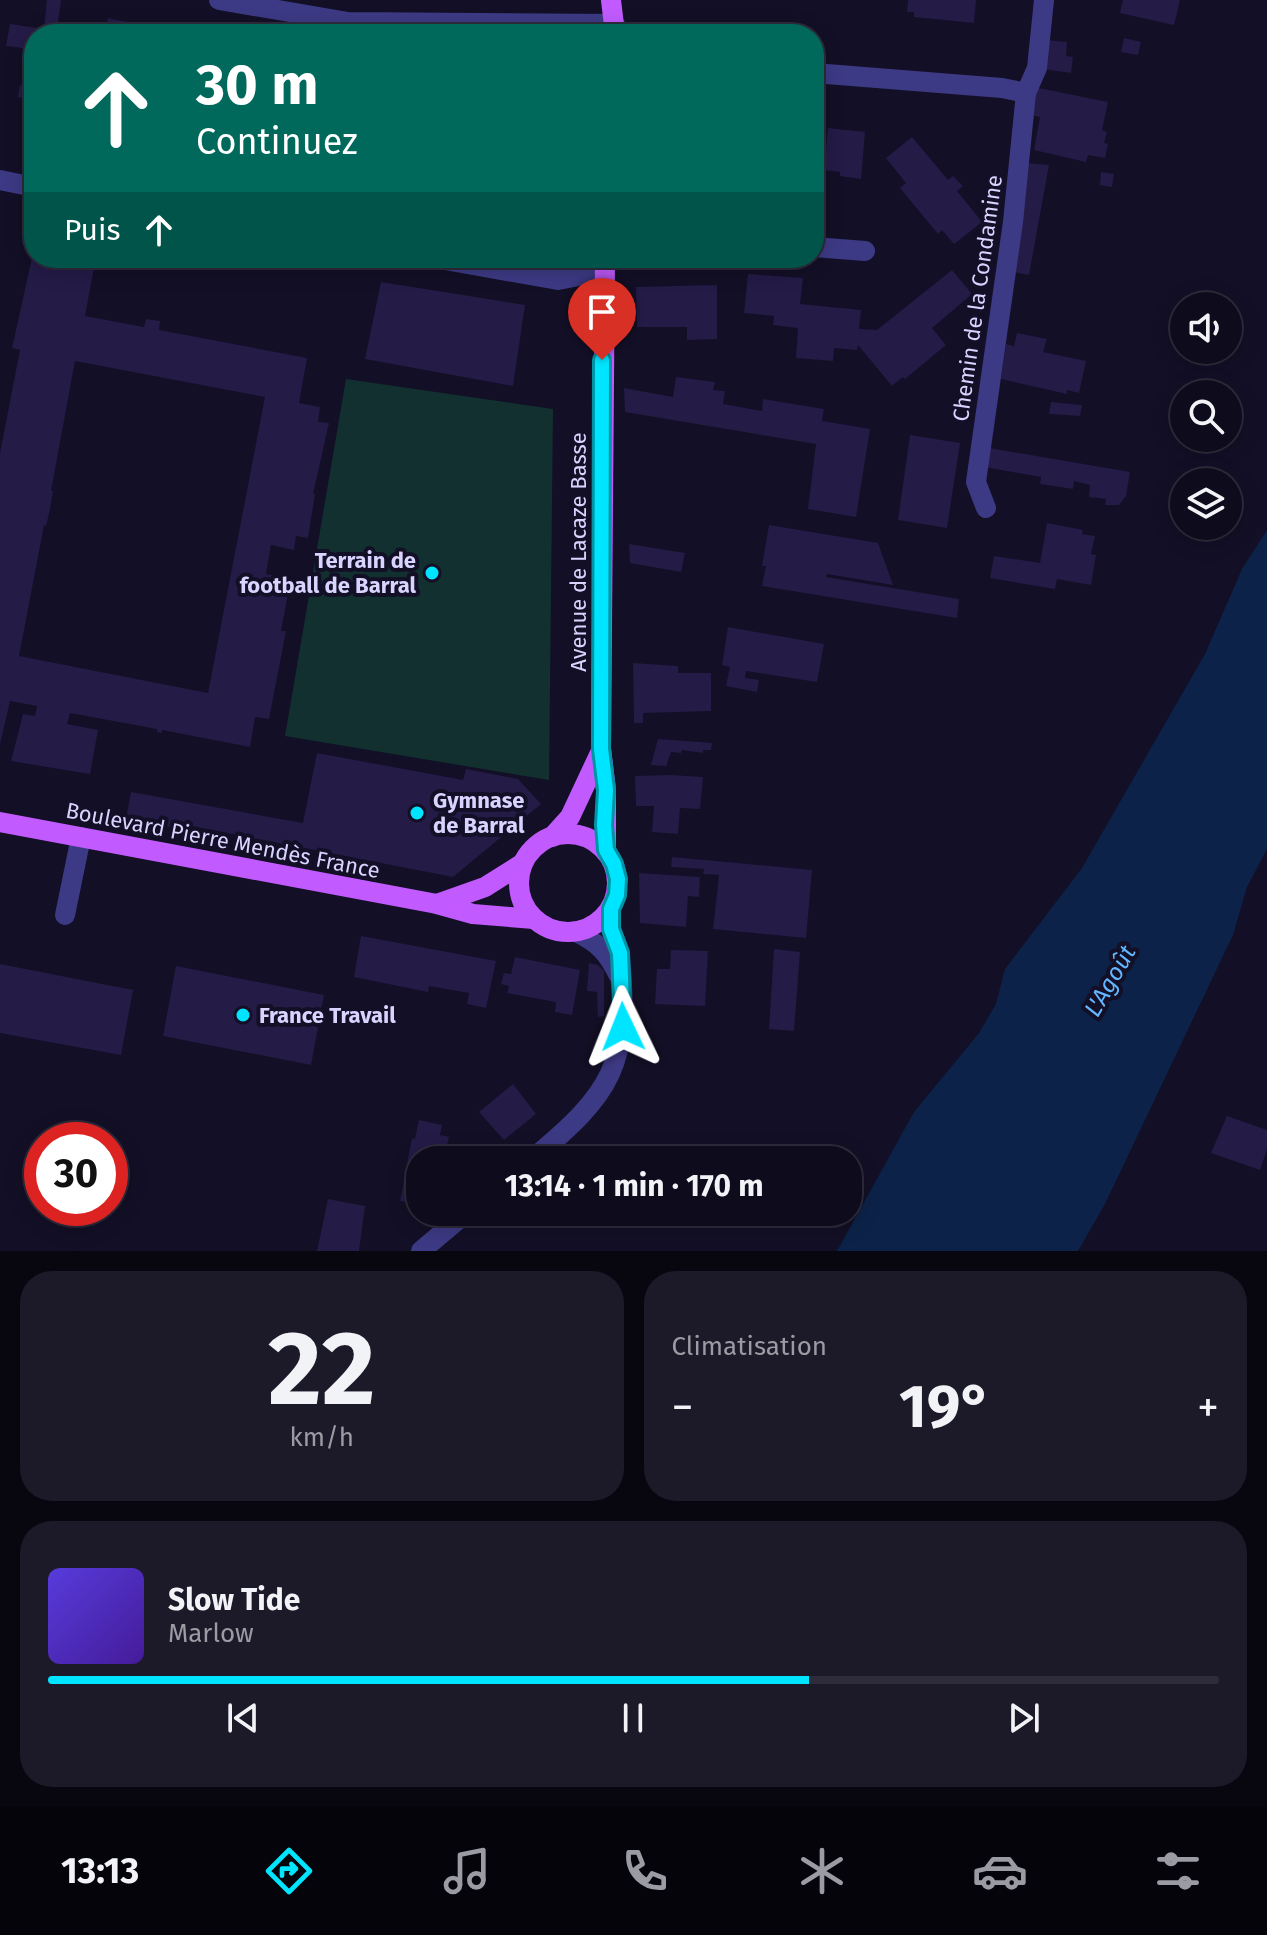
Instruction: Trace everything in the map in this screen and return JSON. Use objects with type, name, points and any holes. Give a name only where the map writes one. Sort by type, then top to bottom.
[{"type":"main road","points":[[611,0],[614,24]]},
{"type":"main road","points":[[616,24],[619,0]]},
{"type":"main road","name":"Avenue de Lacaze Basse","points":[[604,268],[601,749],[606,790],[606,850]]},
{"type":"main road","points":[[552,837],[581,835],[606,850],[614,864],[618,879],[617,895],[611,909],[590,928],[561,932],[546,927],[527,910],[519,887],[523,863],[530,852],[552,837],[570,817],[601,749]]},
{"type":"main road","name":"Boulevard Pierre Mendès France","points":[[0,822],[437,904],[473,914],[534,919]]},
{"type":"main road","points":[[437,904],[485,887],[523,863]]},
{"type":"street","points":[[219,0],[348,22],[424,24]]},
{"type":"street","name":"Chemin de la Condamine","points":[[986,508],[976,482],[1013,222],[1026,93],[1037,68],[1044,0]]},
{"type":"street","points":[[824,74],[1002,88],[1026,93]]},
{"type":"street","points":[[0,180],[24,185]]},
{"type":"street","points":[[824,248],[865,251]]},
{"type":"street","points":[[490,268],[558,280],[602,268]]},
{"type":"street","points":[[65,915],[81,837]]},
{"type":"street","points":[[548,1146],[577,1121],[601,1092],[621,1044],[620,953],[611,929],[611,909]]},
{"type":"street","points":[[576,932],[595,941],[611,958],[621,979]]},
{"type":"street","points":[[421,1251],[450,1226]]},
{"type":"green space","name":"Terrain de football de Barral","points":[[346,379],[553,409],[549,780],[285,736]]},
{"type":"water","name":"L'Agoût","points":[[1267,530],[1267,849],[1247,887],[1233,935],[1105,1204],[1078,1251],[837,1251],[851,1226],[862,1226],[862,1206],[914,1112],[979,1033],[996,1004],[1005,969],[1082,868],[1205,654],[1242,569]]},
{"type":"building","points":[[47,0],[61,0],[58,24],[45,24]]},
{"type":"building","points":[[908,0],[976,0],[974,23],[914,17],[914,12],[907,12]]},
{"type":"building","points":[[1123,0],[1180,0],[1174,25],[1120,13]]},
{"type":"building","points":[[108,18],[136,24],[107,24]]},
{"type":"building","points":[[10,24],[24,26],[24,48],[6,46]]},
{"type":"building","points":[[1124,38],[1141,42],[1138,55],[1121,52]]},
{"type":"building","points":[[1046,40],[1067,42],[1066,56],[1073,57],[1071,73],[1043,69]]},
{"type":"building","points":[[20,85],[24,86],[24,98],[18,97]]},
{"type":"building","points":[[1034,87],[1108,102],[1102,130],[1107,132],[1105,158],[1088,155],[1086,162],[1034,150],[1040,117],[1031,115]]},
{"type":"building","points":[[828,128],[865,132],[861,179],[824,170]]},
{"type":"building","points":[[912,137],[948,180],[953,176],[963,186],[957,191],[982,222],[954,244],[942,230],[938,234],[900,188],[906,183],[886,158]]},
{"type":"building","points":[[1026,163],[1049,165],[1029,275],[1014,272]]},
{"type":"building","points":[[1101,172],[1114,174],[1112,187],[1100,185]]},
{"type":"building","points":[[30,268],[94,268],[85,316],[144,327],[146,319],[160,321],[159,330],[307,358],[299,403],[320,407],[318,422],[329,423],[313,494],[308,538],[296,536],[294,550],[271,545],[266,574],[291,579],[281,631],[286,631],[269,719],[255,717],[250,747],[162,730],[162,733],[157,729],[70,713],[67,724],[98,730],[90,774],[11,761],[23,714],[35,716],[37,706],[10,701],[0,744],[0,453],[20,350],[12,348]],"holes":[[[75,361],[265,397],[208,693],[19,656],[44,525],[50,509]]]},
{"type":"building","points":[[952,270],[972,294],[932,328],[946,345],[892,386],[858,345],[857,350],[834,348],[833,361],[796,358],[798,328],[773,325],[774,316],[744,313],[748,274],[803,278],[800,304],[861,310],[859,329],[877,330]]},
{"type":"building","points":[[381,282],[525,305],[513,386],[365,359]]},
{"type":"building","points":[[717,285],[717,339],[687,340],[687,327],[637,327],[636,287]]},
{"type":"building","points":[[1017,333],[1047,339],[1043,352],[1086,361],[1079,393],[1067,390],[1067,394],[1001,379],[1006,344],[1014,346]]},
{"type":"building","points":[[676,377],[715,382],[713,390],[725,391],[723,404],[762,411],[763,399],[824,409],[822,421],[870,429],[856,517],[808,509],[816,444],[625,412],[624,388],[673,397]]},
{"type":"building","points":[[1051,402],[1082,405],[1080,416],[1049,414]]},
{"type":"building","points":[[910,435],[960,443],[947,528],[898,520]]},
{"type":"building","points":[[989,448],[1130,472],[1126,496],[1119,505],[1105,505],[1106,499],[1089,497],[1090,485],[1074,481],[1073,489],[1040,484],[1041,477],[985,467]]},
{"type":"building","points":[[1047,523],[1083,530],[1082,534],[1095,536],[1091,554],[1096,555],[1091,585],[1057,579],[1055,589],[990,578],[994,556],[1040,563]]},
{"type":"building","points":[[769,525],[878,543],[893,585],[827,574],[826,577],[959,599],[957,618],[762,586]]},
{"type":"building","points":[[629,544],[685,553],[681,572],[630,563]]},
{"type":"building","points":[[728,627],[824,644],[817,682],[746,671],[745,678],[759,680],[757,692],[726,686],[730,667],[722,665]]},
{"type":"building","points":[[633,663],[678,666],[678,673],[711,673],[711,711],[643,713],[643,723],[634,723]]},
{"type":"building","points":[[658,739],[712,743],[711,750],[703,750],[703,753],[671,752],[666,766],[651,765]]},
{"type":"building","name":"Gymnase de Barral","points":[[317,753],[463,780],[466,769],[518,779],[541,804],[453,877],[176,823],[175,828],[126,819],[131,792],[303,823]]},
{"type":"building","points":[[635,776],[703,777],[700,809],[680,808],[678,834],[652,832],[654,806],[636,806]]},
{"type":"building","points":[[672,857],[812,870],[806,938],[713,929],[719,875],[703,874],[704,869],[671,867]]},
{"type":"building","points":[[639,873],[700,877],[699,897],[688,896],[686,927],[640,923]]},
{"type":"building","points":[[361,936],[496,961],[486,1008],[467,1004],[469,993],[429,986],[428,992],[354,977]]},
{"type":"building","points":[[774,949],[800,952],[794,1031],[769,1029]]},
{"type":"building","points":[[671,950],[708,951],[705,1006],[655,1004],[657,969],[670,969]]},
{"type":"building","points":[[515,957],[580,970],[572,1015],[555,1012],[556,1002],[507,993],[509,986],[501,984],[504,973],[511,974]]},
{"type":"building","points":[[589,963],[598,965],[604,971],[604,1016],[598,1017],[597,992],[587,991]]},
{"type":"building","points":[[0,964],[133,990],[121,1055],[0,1033]]},
{"type":"building","name":"France Travail","points":[[176,966],[324,995],[311,1065],[163,1036]]},
{"type":"building","points":[[513,1084],[536,1114],[504,1140],[479,1112]]},
{"type":"building","points":[[1227,1116],[1267,1130],[1267,1149],[1260,1170],[1211,1153]]},
{"type":"building","points":[[419,1120],[442,1125],[440,1135],[449,1137],[449,1146],[410,1146],[412,1138],[415,1139]]},
{"type":"building","points":[[406,1170],[406,1202],[400,1201]]},
{"type":"building","points":[[328,1199],[365,1206],[359,1251],[317,1251]]},
{"type":"place","name":"Terrain de football de Barral","points":[[432,573]]},
{"type":"place","name":"Gymnase de Barral","points":[[417,813]]},
{"type":"place","name":"France Travail","points":[[243,1015]]},
{"type":"route","points":[[602,360],[601,749],[606,790],[606,850],[618,879],[617,895],[611,909],[611,929],[620,953],[623,1027]]}]
